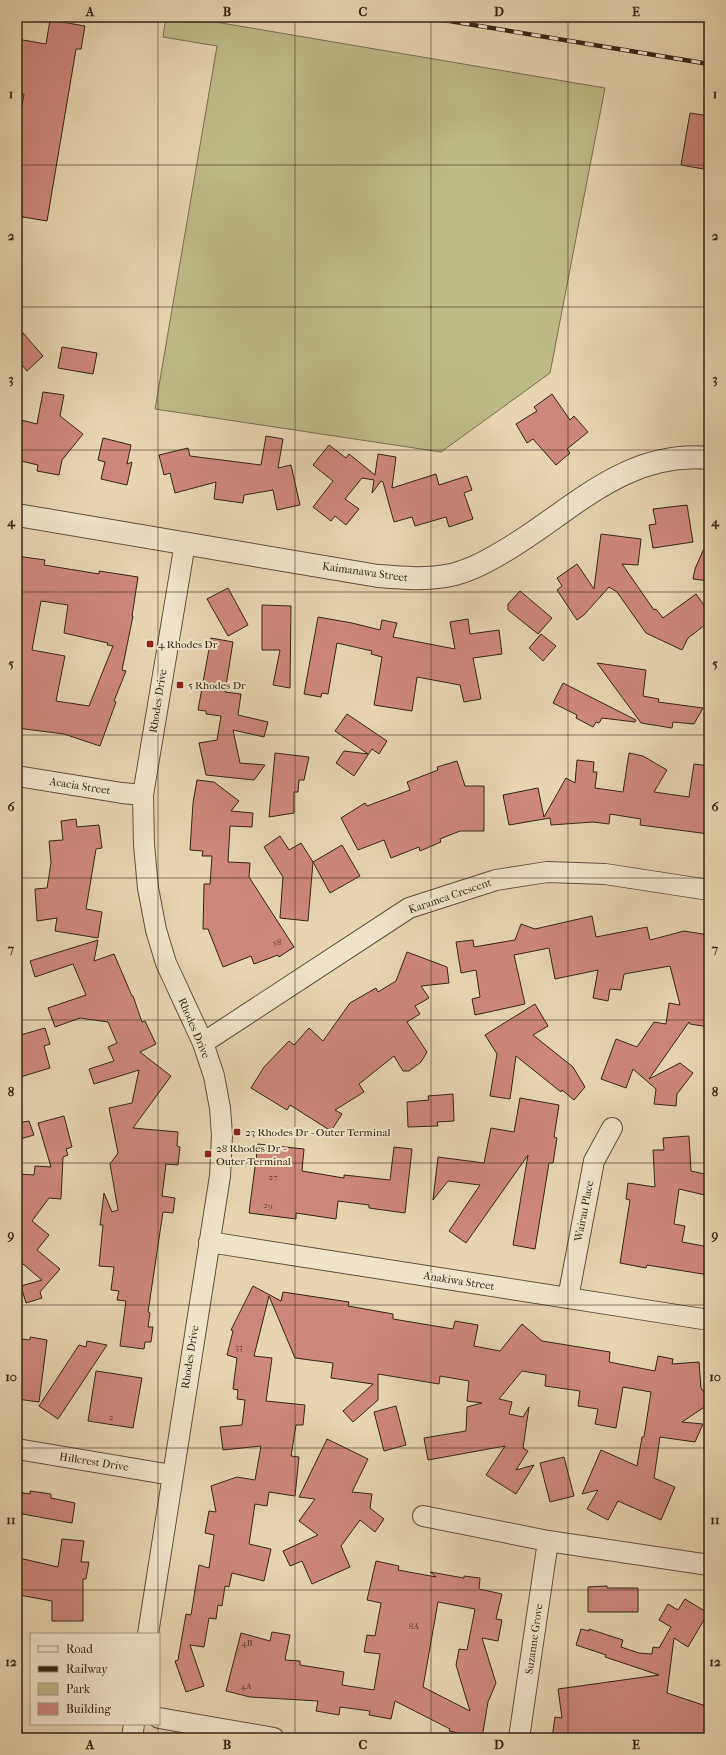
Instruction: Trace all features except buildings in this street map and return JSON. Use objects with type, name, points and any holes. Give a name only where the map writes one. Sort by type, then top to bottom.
[{"type":"street","name":"Kaimanawa Street","points":[[17,515],[378,576],[419,579],[452,575],[483,564],[518,544],[584,497],[623,473],[655,461],[693,456],[709,458]]},
{"type":"street","name":"Rhodes Drive","points":[[148,1633],[220,1176],[222,1135],[220,1108],[214,1076],[203,1042],[166,963],[156,930],[148,888],[144,845],[143,795],[185,543]]},
{"type":"street","name":"Acacia Street","points":[[17,776],[143,795]]},
{"type":"street","name":"Karamea Crescent","points":[[203,1042],[409,908],[496,880],[547,872],[605,874],[709,890]]},
{"type":"street","name":"Wairau Place","points":[[568,1298],[594,1161],[612,1128]]},
{"type":"street","name":"Anakiwa Street","points":[[209,1242],[709,1320]]},
{"type":"street","name":"Hillcrest Drive","points":[[17,1449],[172,1475]]},
{"type":"street","points":[[423,1516],[548,1540],[709,1565]]},
{"type":"street","name":"Suzanne Grove","points":[[519,1738],[548,1540]]},
{"type":"street","points":[[160,1718],[274,1738]]},
{"type":"street","points":[[132,1738],[134,1725]]},
{"type":"green space","points":[[166,17],[186,17],[605,88],[550,373],[441,452],[155,409],[217,46],[163,37]]},
{"type":"railway","points":[[425,17],[709,64]]},
{"type":"place","name":"4 Rhodes Dr","points":[[150,644]]},
{"type":"place","name":"5 Rhodes Dr","points":[[180,685]]},
{"type":"place","name":"23 Rhodes Dr - Outer Terminal","points":[[237,1132]]},
{"type":"place","name":"28 Rhodes Dr - Outer Terminal","points":[[208,1154]]}]
